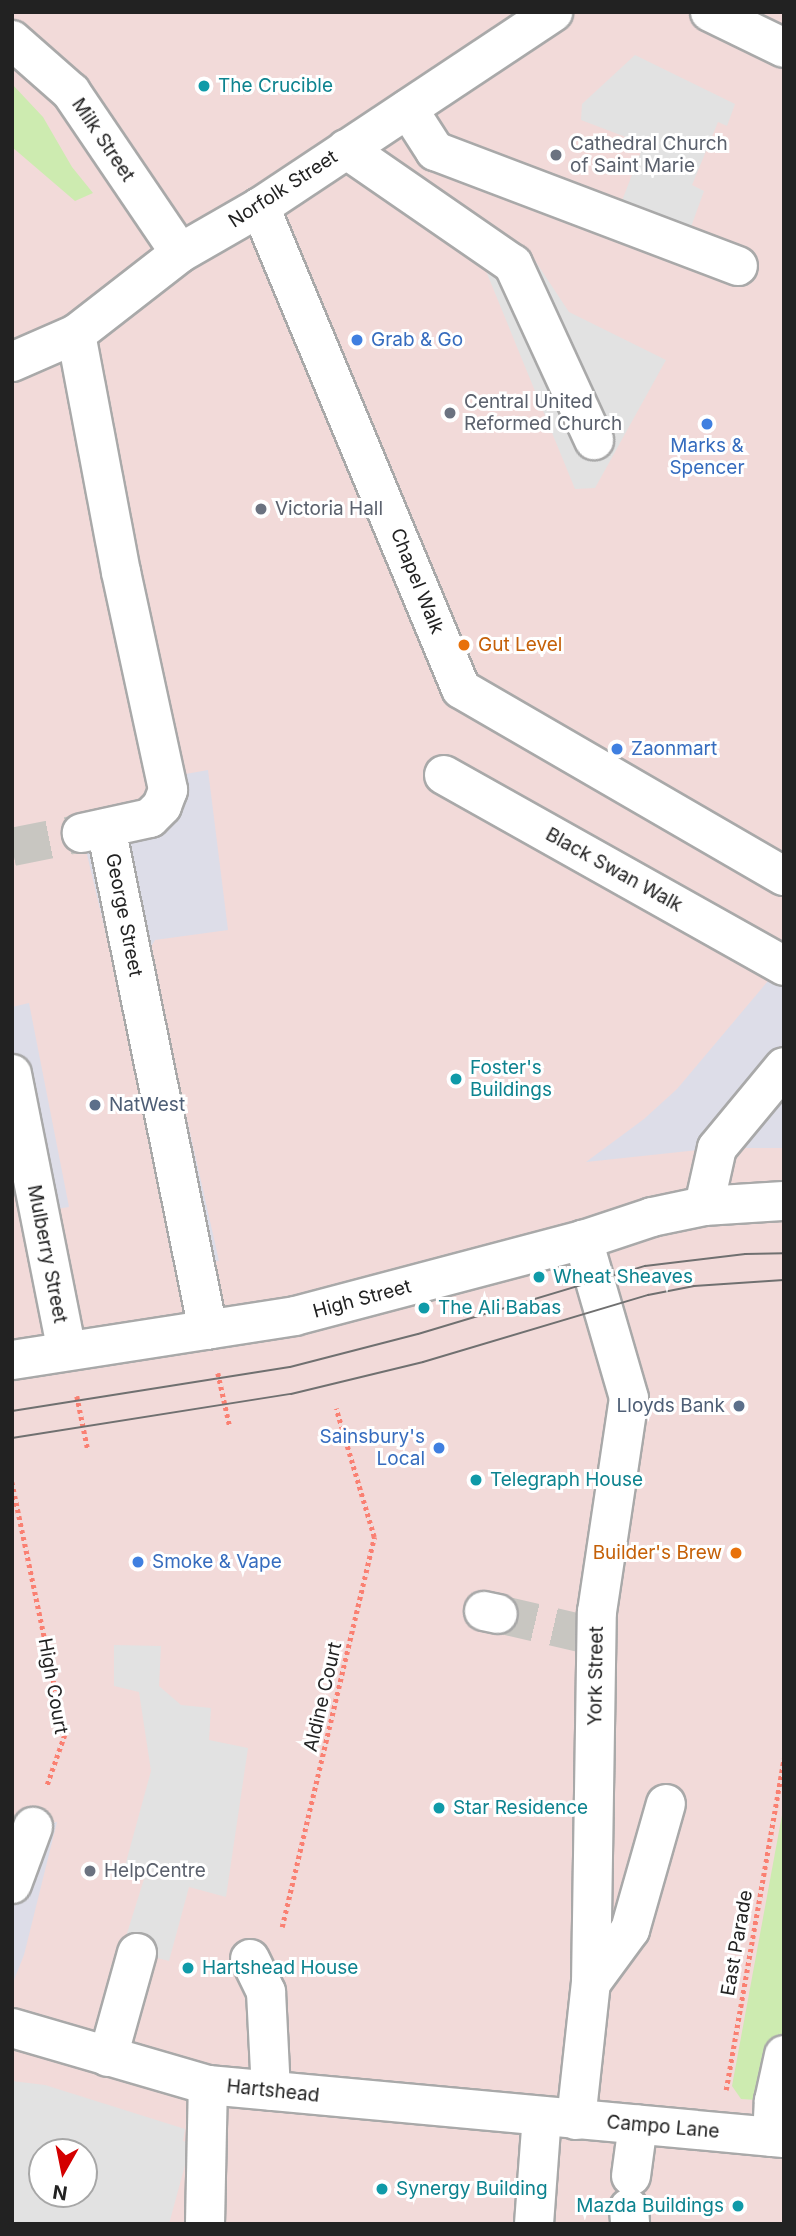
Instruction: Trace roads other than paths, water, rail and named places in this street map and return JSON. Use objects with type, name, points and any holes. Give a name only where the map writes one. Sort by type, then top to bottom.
[{"type":"street","name":"Norfolk Street","points":[[12,362],[76,334],[180,253],[260,207],[553,12]]},
{"type":"street","points":[[710,12],[784,48]]},
{"type":"street","name":"Milk Street","points":[[12,40],[33,55],[71,92],[180,253]]},
{"type":"street","points":[[408,108],[435,151],[738,266]]},
{"type":"street","points":[[346,149],[513,264],[594,440]]},
{"type":"street","name":"Chapel Walk","points":[[260,207],[461,689],[784,876]]},
{"type":"street","name":"George Street","points":[[76,334],[121,572],[168,790],[162,806],[150,818],[94,831],[208,1330]]},
{"type":"street","name":"Black Swan Walk","points":[[444,775],[784,966]]},
{"type":"street","points":[[704,1206],[717,1148],[784,1067]]},
{"type":"street","name":"Mulberry Street","points":[[12,1074],[67,1351]]},
{"type":"street","name":"High Street","points":[[12,1360],[295,1316],[583,1240],[652,1217],[704,1206],[784,1201]]},
{"type":"street","name":"York Street","points":[[534,2224],[591,1983],[597,1612],[629,1398],[583,1240]]},
{"type":"street","points":[[591,1983],[630,1930],[666,1804]]},
{"type":"street","points":[[12,1884],[33,1827]]},
{"type":"street","points":[[108,2057],[137,1953]]},
{"type":"street","points":[[258,1976],[271,2091]]},
{"type":"street","name":"Hartshead","points":[[12,2028],[208,2085],[559,2118]]},
{"type":"street","points":[[778,2137],[774,2101],[784,2055]]},
{"type":"street","points":[[205,2224],[208,2085]]},
{"type":"street","name":"Campo Lane","points":[[559,2118],[778,2137]]},
{"type":"street","points":[[630,2203],[638,2124]]},
{"type":"tunnel","points":[[12,847],[82,833]]},
{"type":"tunnel","points":[[498,1614],[597,1637]]},
{"type":"tram line","points":[[12,1411],[290,1367],[418,1334],[645,1266],[745,1254],[784,1253]]},
{"type":"tram line","points":[[12,1438],[291,1394],[423,1362],[648,1295],[694,1286],[784,1280]]},
{"type":"place","name":"The Crucible","points":[[204,86]]},
{"type":"place","name":"Cathedral Church of Saint Marie","points":[[556,155]]},
{"type":"place","name":"Grab & Go","points":[[357,340]]},
{"type":"place","name":"Central United Reformed Church","points":[[450,413]]},
{"type":"place","name":"Marks & Spencer","points":[[707,424]]},
{"type":"place","name":"Victoria Hall","points":[[261,509]]},
{"type":"place","name":"Gut Level","points":[[464,645]]},
{"type":"place","name":"Zaonmart","points":[[617,749]]},
{"type":"place","name":"Foster's Buildings","points":[[456,1079]]},
{"type":"place","name":"NatWest","points":[[95,1105]]},
{"type":"place","name":"Wheat Sheaves","points":[[539,1277]]},
{"type":"place","name":"The Ali Babas","points":[[424,1308]]},
{"type":"place","name":"Lloyds Bank","points":[[739,1406]]},
{"type":"place","name":"Sainsbury's Local","points":[[439,1448]]},
{"type":"place","name":"Telegraph House","points":[[476,1480]]},
{"type":"place","name":"Builder's Brew","points":[[736,1553]]},
{"type":"place","name":"Smoke & Vape","points":[[138,1562]]},
{"type":"place","name":"Star Residence","points":[[439,1808]]},
{"type":"place","name":"HelpCentre","points":[[90,1871]]},
{"type":"place","name":"Hartshead House","points":[[188,1968]]},
{"type":"place","name":"Synergy Building","points":[[382,2189]]},
{"type":"place","name":"Mazda Buildings","points":[[738,2206]]}]
